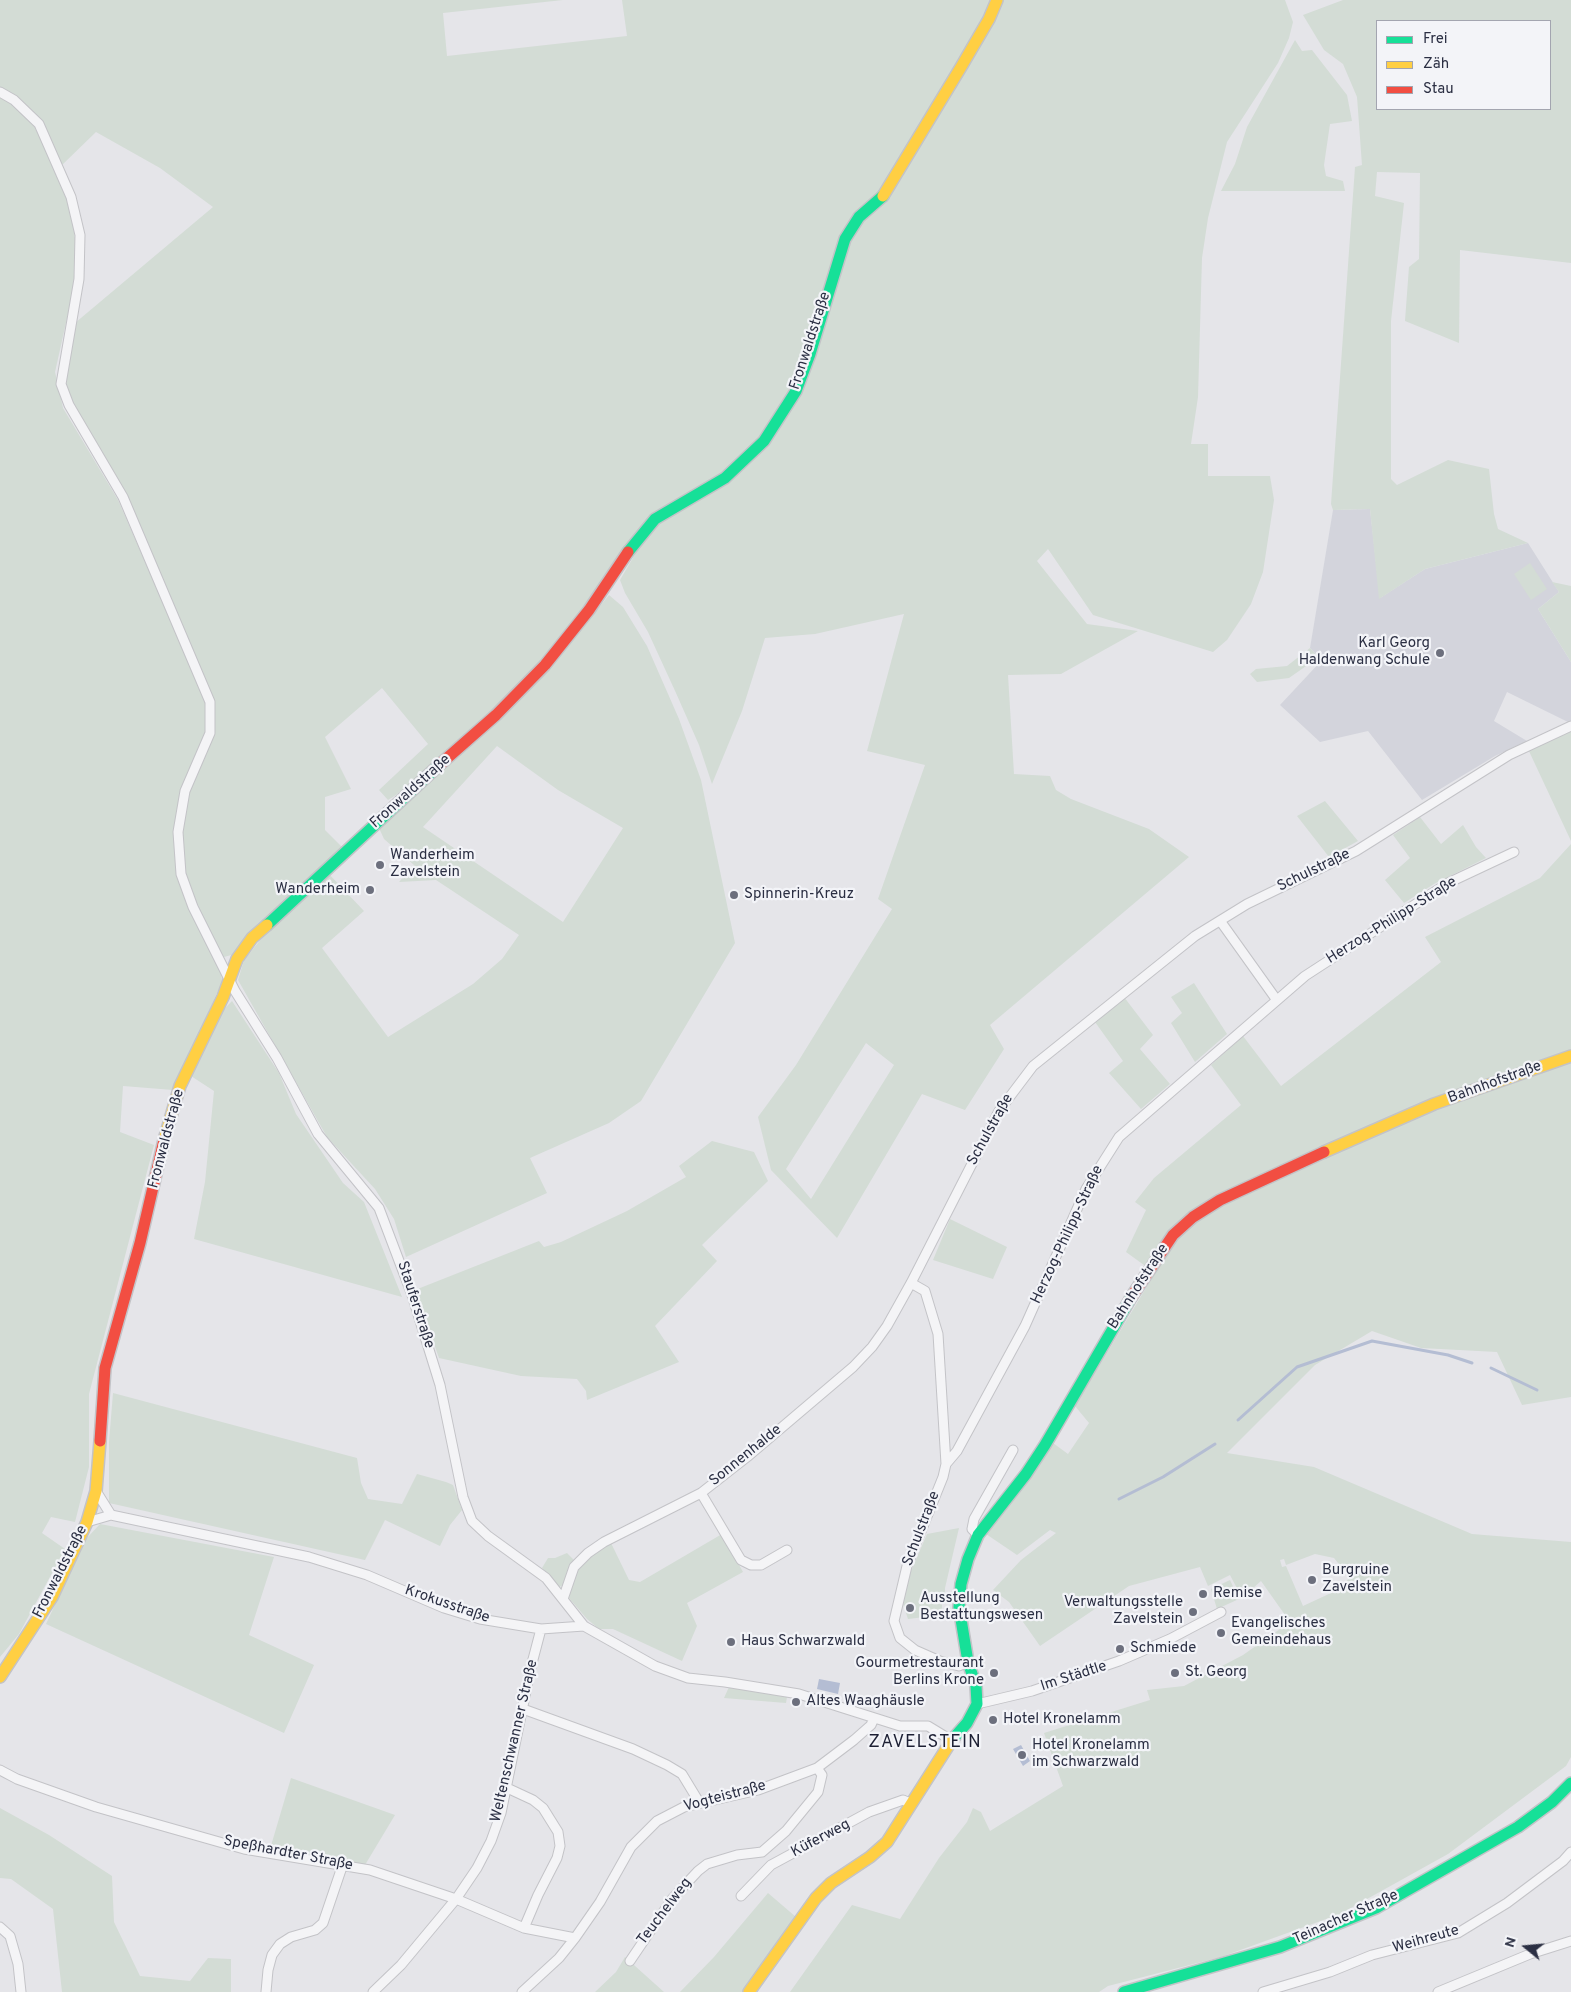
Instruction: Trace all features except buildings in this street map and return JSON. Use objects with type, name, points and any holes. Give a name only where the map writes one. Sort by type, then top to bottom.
[{"type":"street","name":"Fronwaldstraße","points":[[0,1678],[52,1597],[86,1522],[96,1491],[105,1368],[140,1243],[169,1121],[180,1086],[223,997],[237,959],[252,938],[351,850],[386,812],[496,715],[545,665],[590,610],[627,553],[655,519],[725,478],[764,441],[796,391],[810,354],[845,239],[859,217],[882,197],[961,67],[989,19],[997,0]]},
{"type":"street","name":"Stauferstraße","points":[[0,92],[14,100],[39,124],[71,197],[80,235],[79,279],[61,384],[69,405],[123,497],[210,702],[210,733],[185,791],[178,832],[181,874],[193,907],[229,979],[277,1058],[318,1134],[379,1208],[412,1295],[440,1385],[463,1497],[472,1521],[488,1536],[546,1578],[584,1626]]},
{"type":"street","name":"Schulstraße","points":[[968,1662],[959,1666],[940,1661],[915,1650],[900,1638],[894,1621],[908,1566],[943,1477],[946,1464],[938,1334],[925,1291],[911,1283],[999,1111],[1033,1066],[1195,936],[1221,922],[1247,904],[1356,851],[1509,755],[1571,726]]},
{"type":"street","name":"Herzog-Philipp-Straße","points":[[946,1464],[957,1451],[1025,1326],[1086,1188],[1119,1137],[1240,1033],[1276,999],[1305,976],[1432,893],[1514,852]]},
{"type":"street","points":[[1221,922],[1276,999]]},
{"type":"street","name":"Bahnhofstraße","points":[[977,1704],[976,1686],[968,1662],[959,1604],[961,1584],[968,1559],[978,1535],[1026,1474],[1045,1445],[1117,1319],[1173,1235],[1192,1217],[1220,1200],[1408,1116],[1571,1056]]},
{"type":"street","name":"Sonnenhalde","points":[[563,1599],[574,1567],[588,1553],[604,1542],[701,1493],[747,1457],[853,1367],[887,1326],[911,1283]]},
{"type":"street","points":[[978,1535],[972,1529],[974,1519],[1013,1450]]},
{"type":"street","points":[[96,1491],[111,1515]]},
{"type":"street","points":[[701,1493],[741,1560],[751,1565],[761,1565],[787,1550]]},
{"type":"street","name":"Krokusstraße","points":[[86,1522],[111,1515],[309,1557],[367,1575],[444,1608],[480,1619],[541,1630],[584,1626]]},
{"type":"street","name":"Im Städtle","points":[[977,1704],[1040,1688],[1119,1661],[1170,1639],[1221,1612]]},
{"type":"street","points":[[584,1626],[655,1666],[688,1678],[782,1690],[900,1726],[928,1726],[951,1740]]},
{"type":"street","name":"Weltenschwanner Straße","points":[[373,1992],[401,1965],[456,1899],[477,1868],[490,1841],[500,1813],[541,1630]]},
{"type":"street","points":[[749,1992],[816,1898],[831,1883],[870,1857],[887,1842],[951,1740],[967,1723],[977,1704]]},
{"type":"street","points":[[523,1709],[632,1749],[667,1764],[682,1774],[699,1802]]},
{"type":"street","name":"Vogteistraße","points":[[522,1992],[559,1958],[575,1938],[600,1902],[631,1847],[644,1832],[669,1813],[699,1802],[758,1790],[817,1768],[854,1740],[871,1724],[874,1718]]},
{"type":"street","points":[[771,1865],[762,1852],[786,1831],[818,1792],[822,1775],[817,1768]]},
{"type":"street","name":"Speßhardter Straße","points":[[0,1770],[17,1779],[96,1807],[244,1849],[343,1864],[406,1880],[524,1928],[545,1934],[575,1938]]},
{"type":"street","name":"Teinacher Straße","points":[[1124,1992],[1280,1947],[1376,1908],[1518,1827],[1552,1802],[1571,1782]]},
{"type":"street","points":[[505,1788],[533,1800],[543,1808],[558,1832],[560,1846],[557,1858],[524,1928]]},
{"type":"street","name":"Küferweg","points":[[740,1896],[771,1865],[869,1812],[903,1800],[910,1803]]},
{"type":"street","name":"Teuchelweg","points":[[630,1961],[672,1899],[698,1871],[707,1864],[737,1855],[762,1852]]},
{"type":"street","name":"Weihreute","points":[[1263,1992],[1330,1972],[1372,1955],[1458,1933],[1507,1903],[1563,1861],[1571,1852]]},
{"type":"street","points":[[266,1992],[268,1970],[272,1955],[280,1944],[291,1937],[315,1930],[323,1923],[343,1864]]},
{"type":"street","points":[[0,1927],[10,1936],[18,1964],[21,1992]]},
{"type":"street","points":[[1438,1992],[1530,1954],[1571,1941]]},
{"type":"shaded area","points":[[0,0],[563,0],[443,13],[447,56],[627,36],[622,0],[1285,0],[1293,22],[1289,38],[1278,63],[1227,142],[1208,218],[1202,258],[1198,397],[1191,444],[1208,444],[1208,476],[1270,476],[1274,500],[1263,572],[1251,604],[1227,640],[1213,652],[1093,615],[1048,549],[1037,561],[1087,624],[1138,631],[1061,674],[1008,675],[1014,774],[1050,776],[1056,790],[1071,799],[1149,829],[1189,857],[990,1025],[1004,1049],[965,1110],[922,1094],[837,1238],[771,1170],[758,1117],[796,1065],[892,909],[878,899],[925,765],[867,751],[904,614],[815,634],[765,638],[742,711],[712,784],[699,745],[676,693],[648,632],[625,593],[620,580],[638,549],[602,586],[540,664],[450,750],[388,800],[379,790],[428,744],[382,688],[325,737],[351,789],[325,797],[325,830],[345,850],[275,909],[247,937],[235,954],[224,957],[210,933],[183,871],[182,833],[184,816],[174,827],[177,874],[221,969],[222,982],[173,1090],[123,1086],[120,1132],[154,1145],[89,1394],[89,1467],[75,1522],[51,1517],[42,1533],[65,1549],[19,1634],[0,1657]],"holes":[[[40,122],[48,132],[61,166],[96,132],[160,168],[213,207],[75,323],[65,374],[65,387],[183,631],[150,573],[118,500],[63,408],[55,372],[75,282],[75,238],[69,198],[35,128]],[[866,1043],[894,1065],[811,1199],[786,1169]]]},
{"type":"shaded area","points":[[1343,0],[1571,0],[1571,263],[1460,250],[1459,343],[1405,321],[1409,267],[1419,259],[1420,173],[1377,172],[1375,196],[1404,203],[1391,321],[1391,479],[1397,485],[1448,460],[1489,469],[1494,514],[1498,529],[1528,543],[1425,569],[1379,599],[1370,509],[1333,510],[1331,504],[1355,167],[1362,165],[1357,97],[1343,64],[1324,50],[1303,15]]},
{"type":"shaded area","points":[[1295,40],[1302,51],[1312,50],[1347,95],[1352,121],[1330,124],[1324,165],[1326,176],[1343,181],[1345,191],[1221,191],[1235,164],[1247,127]]},
{"type":"shaded area","name":"Karl Georg Haldenwang Schule","points":[[1370,509],[1380,598],[1425,569],[1528,543],[1559,592],[1538,609],[1571,662],[1571,721],[1568,722],[1507,692],[1494,721],[1527,741],[1495,756],[1422,800],[1368,731],[1320,742],[1280,705],[1322,660],[1310,648],[1333,510]]},
{"type":"shaded area","points":[[1530,563],[1547,589],[1531,600],[1514,574]]},
{"type":"shaded area","points":[[1552,582],[1571,586],[1571,662],[1538,609],[1559,592]]},
{"type":"shaded area","points":[[609,595],[623,607],[647,646],[679,719],[701,780],[735,943],[641,1101],[609,1123],[530,1158],[547,1193],[406,1257],[394,1219],[375,1189],[327,1137],[238,980],[244,960],[279,917],[328,873],[364,911],[322,948],[388,1037],[473,984],[502,959],[519,935],[436,880],[399,882],[414,865],[384,839],[379,828],[550,668]],"holes":[[[497,746],[558,790],[623,828],[563,922],[423,827]]]},
{"type":"shaded area","points":[[1310,648],[1319,657],[1289,678],[1257,682],[1250,674],[1256,669],[1287,666]]},
{"type":"shaded area","points":[[1571,729],[1571,841],[1528,749]]},
{"type":"shaded area","points":[[1325,801],[1358,841],[1329,857],[1297,816]]},
{"type":"shaded area","points":[[1420,817],[1441,844],[1463,825],[1476,847],[1486,858],[1434,884],[1404,903],[1385,880],[1410,858],[1393,835]]},
{"type":"shaded area","points":[[1571,844],[1571,1397],[1522,1405],[1497,1352],[1421,1348],[1372,1331],[1315,1365],[1227,1453],[1314,1467],[1472,1534],[1571,1542],[1571,1757],[1566,1766],[1448,1854],[1340,1914],[1221,1957],[1108,1986],[1099,1992],[790,1992],[852,1905],[900,1919],[939,1858],[967,1822],[973,1808],[981,1812],[990,1831],[1063,1786],[1044,1733],[1150,1700],[1147,1690],[1184,1686],[1243,1655],[1290,1622],[1261,1581],[1242,1598],[1230,1575],[1208,1586],[1200,1567],[1129,1586],[1040,1646],[1009,1602],[993,1590],[1021,1560],[1056,1533],[1050,1530],[1017,1555],[986,1534],[1053,1443],[1068,1454],[1089,1423],[1075,1406],[1155,1273],[1126,1252],[1146,1210],[1135,1202],[1154,1178],[1241,1105],[1211,1065],[1243,1036],[1281,1086],[1441,962],[1425,937],[1540,878]],"holes":[[[1315,1554],[1334,1558],[1350,1578],[1331,1593],[1303,1606],[1286,1566],[1282,1567],[1280,1560],[1284,1559],[1286,1565]]]},
{"type":"shaded area","points":[[1194,983],[1227,1034],[1195,1062],[1171,1023],[1182,1013],[1171,997]]},
{"type":"shaded area","points":[[1124,997],[1153,1035],[1140,1049],[1170,1084],[1141,1109],[1109,1073],[1123,1061],[1095,1022]]},
{"type":"shaded area","points":[[232,1001],[279,1073],[296,1114],[343,1183],[364,1202],[402,1297],[194,1239],[205,1182],[214,1091],[191,1076],[223,1010]]},
{"type":"shaded area","points":[[712,1141],[754,1152],[768,1181],[702,1245],[717,1261],[655,1326],[679,1362],[587,1400],[586,1391],[577,1379],[521,1376],[439,1358],[415,1290],[539,1241],[544,1247],[561,1242],[627,1211],[686,1177],[679,1166]]},
{"type":"shaded area","points":[[950,1219],[1007,1247],[993,1279],[933,1260]]},
{"type":"shaded area","points":[[113,1393],[357,1458],[361,1483],[368,1499],[402,1504],[417,1474],[446,1482],[453,1485],[462,1510],[450,1525],[440,1546],[385,1520],[365,1560],[109,1503],[109,1442]]},
{"type":"shaded area","points":[[100,1524],[274,1557],[249,1635],[314,1665],[284,1733],[46,1624],[85,1540]]},
{"type":"shaded area","points":[[959,1528],[945,1588],[945,1600],[942,1601],[942,1615],[908,1619],[903,1604],[911,1571],[927,1534]]},
{"type":"shaded area","points":[[722,1534],[743,1572],[687,1603],[697,1626],[682,1661],[613,1629],[599,1629],[587,1619],[569,1598],[570,1582],[584,1558],[611,1543],[629,1580],[640,1582]]},
{"type":"shaded area","points":[[567,1553],[576,1562],[566,1584],[559,1587],[542,1568],[548,1558],[555,1558]]},
{"type":"shaded area","points":[[1230,1580],[1239,1599],[1217,1609],[1211,1589]]},
{"type":"shaded area","points":[[729,1687],[787,1697],[786,1703],[724,1698]]},
{"type":"shaded area","points":[[291,1778],[395,1815],[365,1865],[270,1849]]},
{"type":"shaded area","points":[[0,1808],[49,1835],[112,1876],[114,1922],[140,1976],[190,1981],[208,1958],[231,1959],[231,1992],[62,1992],[53,1909],[11,1879],[0,1878]]},
{"type":"shaded area","points":[[768,1893],[803,1923],[755,1992],[680,1992],[714,1957]]},
{"type":"shaded area","points":[[625,1957],[664,1992],[595,1992],[616,1972]]},
{"type":"water","points":[[819,1679],[840,1683],[838,1694],[817,1689]]},
{"type":"water","name":"Hotel Kronelamm im Schwarzwald","points":[[1021,1745],[1030,1761],[1023,1766],[1013,1749]]},
{"type":"waterway","points":[[1238,1420],[1297,1367],[1372,1341],[1448,1355],[1472,1363]]},
{"type":"waterway","points":[[1491,1368],[1537,1390]]},
{"type":"waterway","points":[[1119,1499],[1163,1477],[1215,1444]]},
{"type":"traffic: fast","points":[[628,552],[655,519],[725,478],[764,441],[796,391],[810,354],[845,239],[859,217],[883,196]]},
{"type":"traffic: fast","points":[[267,925],[437,767]]},
{"type":"traffic: fast","points":[[952,1740],[967,1723],[977,1704],[976,1686],[968,1662],[959,1607],[961,1584],[968,1559],[978,1535],[1026,1474],[1045,1445],[1132,1296]]},
{"type":"traffic: fast","points":[[1124,1992],[1280,1947],[1376,1908],[1518,1827],[1552,1802],[1571,1783]]},
{"type":"traffic: slow","points":[[883,196],[989,19],[997,0]]},
{"type":"traffic: slow","points":[[164,1140],[180,1086],[223,997],[237,959],[252,938],[267,925]]},
{"type":"traffic: slow","points":[[1324,1152],[1434,1104],[1571,1056]]},
{"type":"traffic: slow","points":[[0,1677],[52,1597],[87,1522],[96,1491],[100,1441]]},
{"type":"traffic: slow","points":[[749,1992],[816,1898],[831,1883],[870,1857],[887,1842],[952,1740]]},
{"type":"traffic: jam","points":[[437,767],[496,715],[545,665],[589,610],[628,552]]},
{"type":"traffic: jam","points":[[100,1441],[105,1368],[140,1243],[164,1140]]},
{"type":"traffic: jam","points":[[1132,1296],[1173,1235],[1193,1217],[1220,1200],[1324,1152]]},
{"type":"place","name":"Karl Georg Haldenwang Schule","points":[[1440,653]]},
{"type":"place","name":"Wanderheim Zavelstein","points":[[380,865]]},
{"type":"place","name":"Wanderheim","points":[[370,890]]},
{"type":"place","name":"Spinnerin-Kreuz","points":[[734,895]]},
{"type":"place","name":"Burgruine Zavelstein","points":[[1312,1580]]},
{"type":"place","name":"Remise","points":[[1203,1594]]},
{"type":"place","name":"Ausstellung Bestattungswesen","points":[[910,1608]]},
{"type":"place","name":"Verwaltungsstelle Zavelstein","points":[[1193,1612]]},
{"type":"place","name":"Evangelisches Gemeindehaus","points":[[1221,1633]]},
{"type":"place","name":"Haus Schwarzwald","points":[[731,1642]]},
{"type":"place","name":"Schmiede","points":[[1120,1649]]},
{"type":"place","name":"Gourmetrestaurant Berlins Krone","points":[[994,1673]]},
{"type":"place","name":"St. Georg","points":[[1175,1673]]},
{"type":"place","name":"Altes Waaghäusle","points":[[796,1702]]},
{"type":"place","name":"Hotel Kronelamm","points":[[993,1720]]},
{"type":"place","name":"Hotel Kronelamm im Schwarzwald","points":[[1022,1755]]},
{"type":"district","name":"ZAVELSTEIN","points":[[925,1743]]}]
